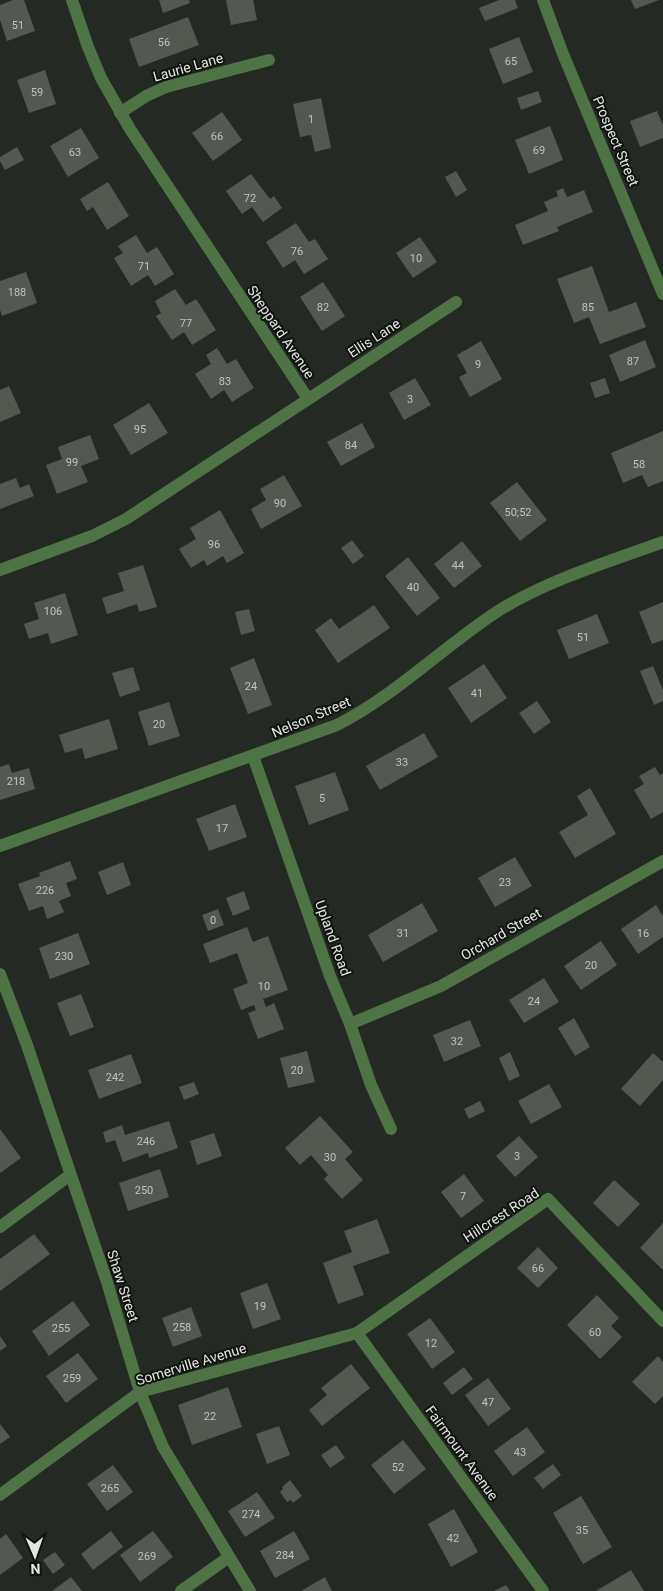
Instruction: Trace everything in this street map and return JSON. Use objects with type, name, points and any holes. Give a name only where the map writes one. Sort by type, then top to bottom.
[{"type":"street","name":"Sheppard Avenue","points":[[0,570],[92,536],[126,519],[308,399],[120,113],[94,62],[72,0]]},
{"type":"street","name":"Prospect Street","points":[[543,0],[563,54],[663,294]]},
{"type":"street","name":"Laurie Lane","points":[[120,113],[146,96],[166,87],[269,60]]},
{"type":"street","name":"Ellis Lane","points":[[308,399],[456,302]]},
{"type":"street","name":"Nelson Street","points":[[0,846],[337,725],[378,700],[483,622],[515,602],[573,576],[663,542]]},
{"type":"street","name":"Upland Road","points":[[253,756],[330,976],[350,1024],[371,1085],[391,1129]]},
{"type":"street","name":"Orchard Street","points":[[350,1024],[440,986],[663,861]]},
{"type":"street","name":"Shaw Street","points":[[0,974],[27,1045],[107,1282],[140,1392],[163,1447],[250,1591]]},
{"type":"street","points":[[0,1227],[70,1175]]},
{"type":"street","name":"Hillcrest Road","points":[[408,1298],[548,1199],[663,1321]]},
{"type":"street","name":"Somerville Avenue","points":[[0,1495],[140,1392],[358,1333],[408,1298]]},
{"type":"street","name":"Fairmount Avenue","points":[[358,1333],[543,1591]]},
{"type":"street","points":[[181,1591],[229,1557]]},
{"type":"building","points":[[13,0],[24,0],[35,31],[7,41],[0,20],[0,5]]},
{"type":"building","points":[[159,0],[189,0],[190,3],[163,13]]},
{"type":"building","points":[[226,0],[253,0],[257,20],[231,25]]},
{"type":"building","points":[[499,0],[515,0],[518,8],[485,21],[479,8]]},
{"type":"building","points":[[631,0],[659,0],[635,9]]},
{"type":"building","points":[[188,17],[199,45],[139,67],[129,39]]},
{"type":"building","points":[[519,37],[533,72],[503,84],[489,49]]},
{"type":"building","points":[[45,70],[56,104],[29,113],[17,80]]},
{"type":"building","points":[[538,91],[542,102],[521,110],[517,98]]},
{"type":"building","points":[[321,98],[331,148],[315,152],[311,135],[300,137],[293,104]]},
{"type":"building","points":[[657,111],[663,125],[663,138],[640,147],[630,121]]},
{"type":"building","points":[[222,112],[242,140],[213,161],[192,133]]},
{"type":"building","points":[[550,126],[563,160],[529,174],[515,140]]},
{"type":"building","points":[[81,128],[99,158],[68,177],[50,146]]},
{"type":"building","points":[[17,147],[24,160],[5,170],[0,157]]},
{"type":"building","points":[[456,171],[467,190],[456,197],[445,177]]},
{"type":"building","points":[[251,174],[270,199],[274,196],[282,208],[263,222],[252,207],[242,214],[226,191]]},
{"type":"building","points":[[108,182],[129,216],[107,230],[93,207],[87,211],[80,199]]},
{"type":"building","points":[[563,188],[567,197],[584,190],[593,212],[557,227],[559,231],[523,245],[515,225],[548,211],[544,202],[558,196],[556,191]]},
{"type":"building","points":[[296,223],[309,242],[315,239],[328,259],[304,274],[295,260],[283,268],[266,242]]},
{"type":"building","points":[[136,235],[147,253],[157,247],[174,274],[155,286],[148,275],[131,286],[114,258],[123,253],[118,246]]},
{"type":"building","points":[[420,237],[437,262],[413,278],[396,253]]},
{"type":"building","points":[[592,266],[609,312],[636,302],[646,327],[600,344],[589,317],[574,323],[557,279]]},
{"type":"building","points":[[26,272],[37,303],[2,316],[0,310],[0,281]]},
{"type":"building","points":[[323,282],[345,316],[322,331],[300,297]]},
{"type":"building","points":[[175,289],[186,305],[196,299],[216,330],[192,345],[184,332],[172,340],[156,316],[161,313],[155,301]]},
{"type":"building","points":[[645,340],[656,367],[620,382],[609,355]]},
{"type":"building","points":[[481,341],[502,379],[470,397],[459,377],[467,373],[457,355]]},
{"type":"building","points":[[217,348],[227,364],[236,359],[254,388],[232,402],[224,390],[211,399],[195,374],[211,364],[206,355]]},
{"type":"building","points":[[415,378],[431,405],[404,420],[389,393]]},
{"type":"building","points":[[605,378],[610,393],[595,398],[590,383]]},
{"type":"building","points":[[9,386],[21,413],[0,422],[0,390]]},
{"type":"building","points":[[149,403],[168,433],[131,455],[113,425]]},
{"type":"building","points":[[362,423],[375,447],[341,466],[327,442]]},
{"type":"building","points":[[663,431],[663,481],[648,487],[642,475],[623,483],[611,453]]},
{"type":"building","points":[[90,435],[99,459],[81,466],[88,482],[57,494],[46,465],[62,459],[58,447]]},
{"type":"building","points":[[284,475],[302,506],[261,529],[251,509],[266,500],[260,489]]},
{"type":"building","points":[[16,478],[20,488],[29,484],[34,496],[0,509],[0,484]]},
{"type":"building","points":[[517,482],[547,520],[520,541],[490,503]]},
{"type":"building","points":[[220,510],[244,553],[227,563],[223,556],[207,566],[204,560],[191,568],[179,549],[196,539],[190,528]]},
{"type":"building","points":[[352,540],[364,556],[353,564],[341,548]]},
{"type":"building","points":[[462,541],[482,566],[454,588],[434,564]]},
{"type":"building","points":[[408,557],[440,598],[417,616],[385,576]]},
{"type":"building","points":[[143,565],[157,607],[139,612],[137,604],[107,614],[102,598],[124,591],[118,573]]},
{"type":"building","points":[[65,593],[78,635],[51,644],[48,633],[29,639],[24,624],[39,619],[34,603]]},
{"type":"building","points":[[663,602],[663,640],[652,644],[639,612]]},
{"type":"building","points":[[374,605],[390,628],[338,663],[315,630],[331,618],[339,629]]},
{"type":"building","points":[[249,609],[255,631],[241,635],[235,612]]},
{"type":"building","points":[[597,614],[609,643],[569,659],[557,630]]},
{"type":"building","points":[[254,658],[272,705],[248,714],[230,668]]},
{"type":"building","points":[[484,664],[507,698],[471,723],[448,688]]},
{"type":"building","points":[[653,666],[663,690],[663,701],[654,705],[640,671]]},
{"type":"building","points":[[133,667],[140,690],[120,697],[112,673]]},
{"type":"building","points":[[537,701],[551,722],[534,734],[519,713]]},
{"type":"building","points":[[169,702],[180,736],[149,746],[138,712]]},
{"type":"building","points":[[109,719],[118,749],[85,759],[82,748],[65,753],[59,735]]},
{"type":"building","points":[[424,733],[438,757],[380,790],[366,766]]},
{"type":"building","points":[[9,764],[12,773],[29,768],[35,789],[0,800],[0,767]]},
{"type":"building","points":[[655,767],[660,775],[663,773],[663,812],[651,819],[634,790],[644,784],[639,776]]},
{"type":"building","points":[[335,772],[349,810],[309,825],[295,786]]},
{"type":"building","points":[[590,788],[616,834],[575,858],[559,832],[588,815],[577,796]]},
{"type":"building","points":[[235,804],[247,837],[209,851],[196,819]]},
{"type":"building","points":[[515,857],[532,886],[495,907],[478,878]]},
{"type":"building","points":[[70,861],[77,879],[66,883],[71,896],[59,901],[64,912],[47,919],[43,906],[29,911],[18,884],[40,876],[39,873]]},
{"type":"building","points":[[123,862],[131,885],[107,895],[98,872]]},
{"type":"building","points":[[244,891],[250,909],[233,916],[226,898]]},
{"type":"building","points":[[422,903],[438,931],[383,962],[368,935]]},
{"type":"building","points":[[656,905],[663,916],[663,937],[638,954],[621,929]]},
{"type":"building","points":[[218,909],[224,925],[208,931],[202,915]]},
{"type":"building","points":[[247,927],[253,942],[268,936],[288,990],[263,999],[266,1007],[274,1003],[284,1029],[258,1039],[248,1013],[256,1010],[254,1005],[241,1010],[233,989],[248,983],[237,953],[210,963],[203,944]]},
{"type":"building","points":[[78,933],[90,964],[50,979],[39,948]]},
{"type":"building","points":[[601,941],[617,965],[581,990],[564,966]]},
{"type":"building","points":[[544,978],[559,1002],[524,1023],[509,1000]]},
{"type":"building","points":[[81,994],[94,1027],[70,1036],[57,1003]]},
{"type":"building","points":[[574,1018],[590,1047],[575,1056],[558,1028]]},
{"type":"building","points":[[470,1020],[481,1046],[444,1062],[433,1035]]},
{"type":"building","points":[[307,1051],[315,1082],[288,1088],[280,1058]]},
{"type":"building","points":[[510,1052],[520,1076],[509,1081],[499,1058]]},
{"type":"building","points":[[653,1053],[663,1062],[663,1080],[640,1106],[621,1089]]},
{"type":"building","points":[[131,1054],[142,1083],[99,1099],[88,1070]]},
{"type":"building","points":[[194,1082],[199,1094],[184,1100],[179,1087]]},
{"type":"building","points":[[549,1084],[562,1107],[531,1124],[518,1101]]},
{"type":"building","points":[[480,1101],[485,1111],[469,1119],[464,1109]]},
{"type":"building","points":[[320,1116],[353,1152],[345,1159],[363,1180],[342,1199],[324,1179],[328,1175],[311,1155],[300,1165],[285,1148]]},
{"type":"building","points":[[169,1121],[178,1148],[149,1158],[148,1153],[123,1162],[115,1140],[106,1143],[103,1132],[122,1125],[125,1135]]},
{"type":"building","points":[[0,1129],[21,1158],[0,1173]]},
{"type":"building","points":[[214,1133],[222,1156],[197,1165],[190,1141]]},
{"type":"building","points":[[519,1136],[538,1157],[515,1177],[496,1156]]},
{"type":"building","points":[[160,1169],[169,1197],[128,1211],[119,1183]]},
{"type":"building","points":[[464,1174],[484,1201],[461,1218],[441,1192]]},
{"type":"building","points":[[614,1180],[640,1204],[618,1227],[593,1203]]},
{"type":"building","points":[[377,1219],[390,1253],[353,1266],[364,1295],[338,1304],[323,1263],[352,1252],[344,1231]]},
{"type":"building","points":[[663,1223],[663,1270],[640,1248]]},
{"type":"building","points":[[34,1234],[50,1254],[0,1291],[0,1259]]},
{"type":"building","points":[[538,1247],[558,1268],[538,1288],[517,1268]]},
{"type":"building","points":[[267,1283],[281,1319],[253,1329],[240,1293]]},
{"type":"building","points":[[597,1295],[619,1318],[611,1326],[622,1337],[600,1359],[567,1325]]},
{"type":"building","points":[[73,1301],[90,1325],[49,1356],[32,1331]]},
{"type":"building","points":[[191,1307],[202,1336],[173,1347],[162,1318]]},
{"type":"building","points":[[430,1318],[455,1352],[432,1369],[407,1334]]},
{"type":"building","points":[[0,1336],[7,1346],[0,1351]]},
{"type":"building","points":[[78,1353],[98,1379],[66,1403],[46,1376]]},
{"type":"building","points":[[658,1356],[663,1362],[663,1396],[655,1404],[632,1382]]},
{"type":"building","points":[[351,1364],[370,1388],[322,1426],[309,1410],[327,1395],[321,1388]]},
{"type":"building","points":[[464,1367],[473,1379],[452,1395],[443,1383]]},
{"type":"building","points":[[488,1378],[511,1409],[488,1426],[465,1395]]},
{"type":"building","points":[[228,1387],[242,1427],[192,1445],[178,1405]]},
{"type":"building","points":[[0,1424],[10,1437],[0,1444]]},
{"type":"building","points":[[279,1426],[290,1455],[267,1464],[256,1434]]},
{"type":"building","points":[[527,1427],[545,1452],[513,1476],[494,1451]]},
{"type":"building","points":[[403,1440],[426,1469],[394,1494],[371,1465]]},
{"type":"building","points":[[336,1445],[345,1458],[330,1468],[321,1455]]},
{"type":"building","points":[[553,1464],[561,1475],[543,1489],[534,1478]]},
{"type":"building","points":[[113,1465],[133,1492],[107,1511],[87,1484]]},
{"type":"building","points":[[290,1480],[302,1496],[293,1503],[291,1500],[287,1502],[280,1492],[283,1489],[282,1487]]},
{"type":"building","points":[[257,1492],[275,1518],[245,1537],[228,1511]]},
{"type":"building","points":[[581,1496],[612,1547],[583,1564],[553,1513]]},
{"type":"building","points":[[454,1509],[478,1552],[451,1567],[428,1524]]},
{"type":"building","points":[[111,1531],[123,1547],[93,1570],[81,1554]]},
{"type":"building","points":[[153,1531],[173,1557],[140,1582],[120,1555]]},
{"type":"building","points":[[294,1531],[310,1559],[275,1578],[260,1551]]},
{"type":"building","points":[[6,1534],[23,1558],[0,1575],[0,1539]]},
{"type":"building","points":[[55,1552],[65,1565],[53,1574],[43,1560]]},
{"type":"building","points":[[631,1570],[644,1591],[596,1591]]},
{"type":"building","points":[[71,1577],[82,1591],[52,1591]]},
{"type":"building","points":[[325,1577],[332,1591],[301,1591]]},
{"type":"building","points":[[506,1585],[510,1591],[494,1591]]}]
